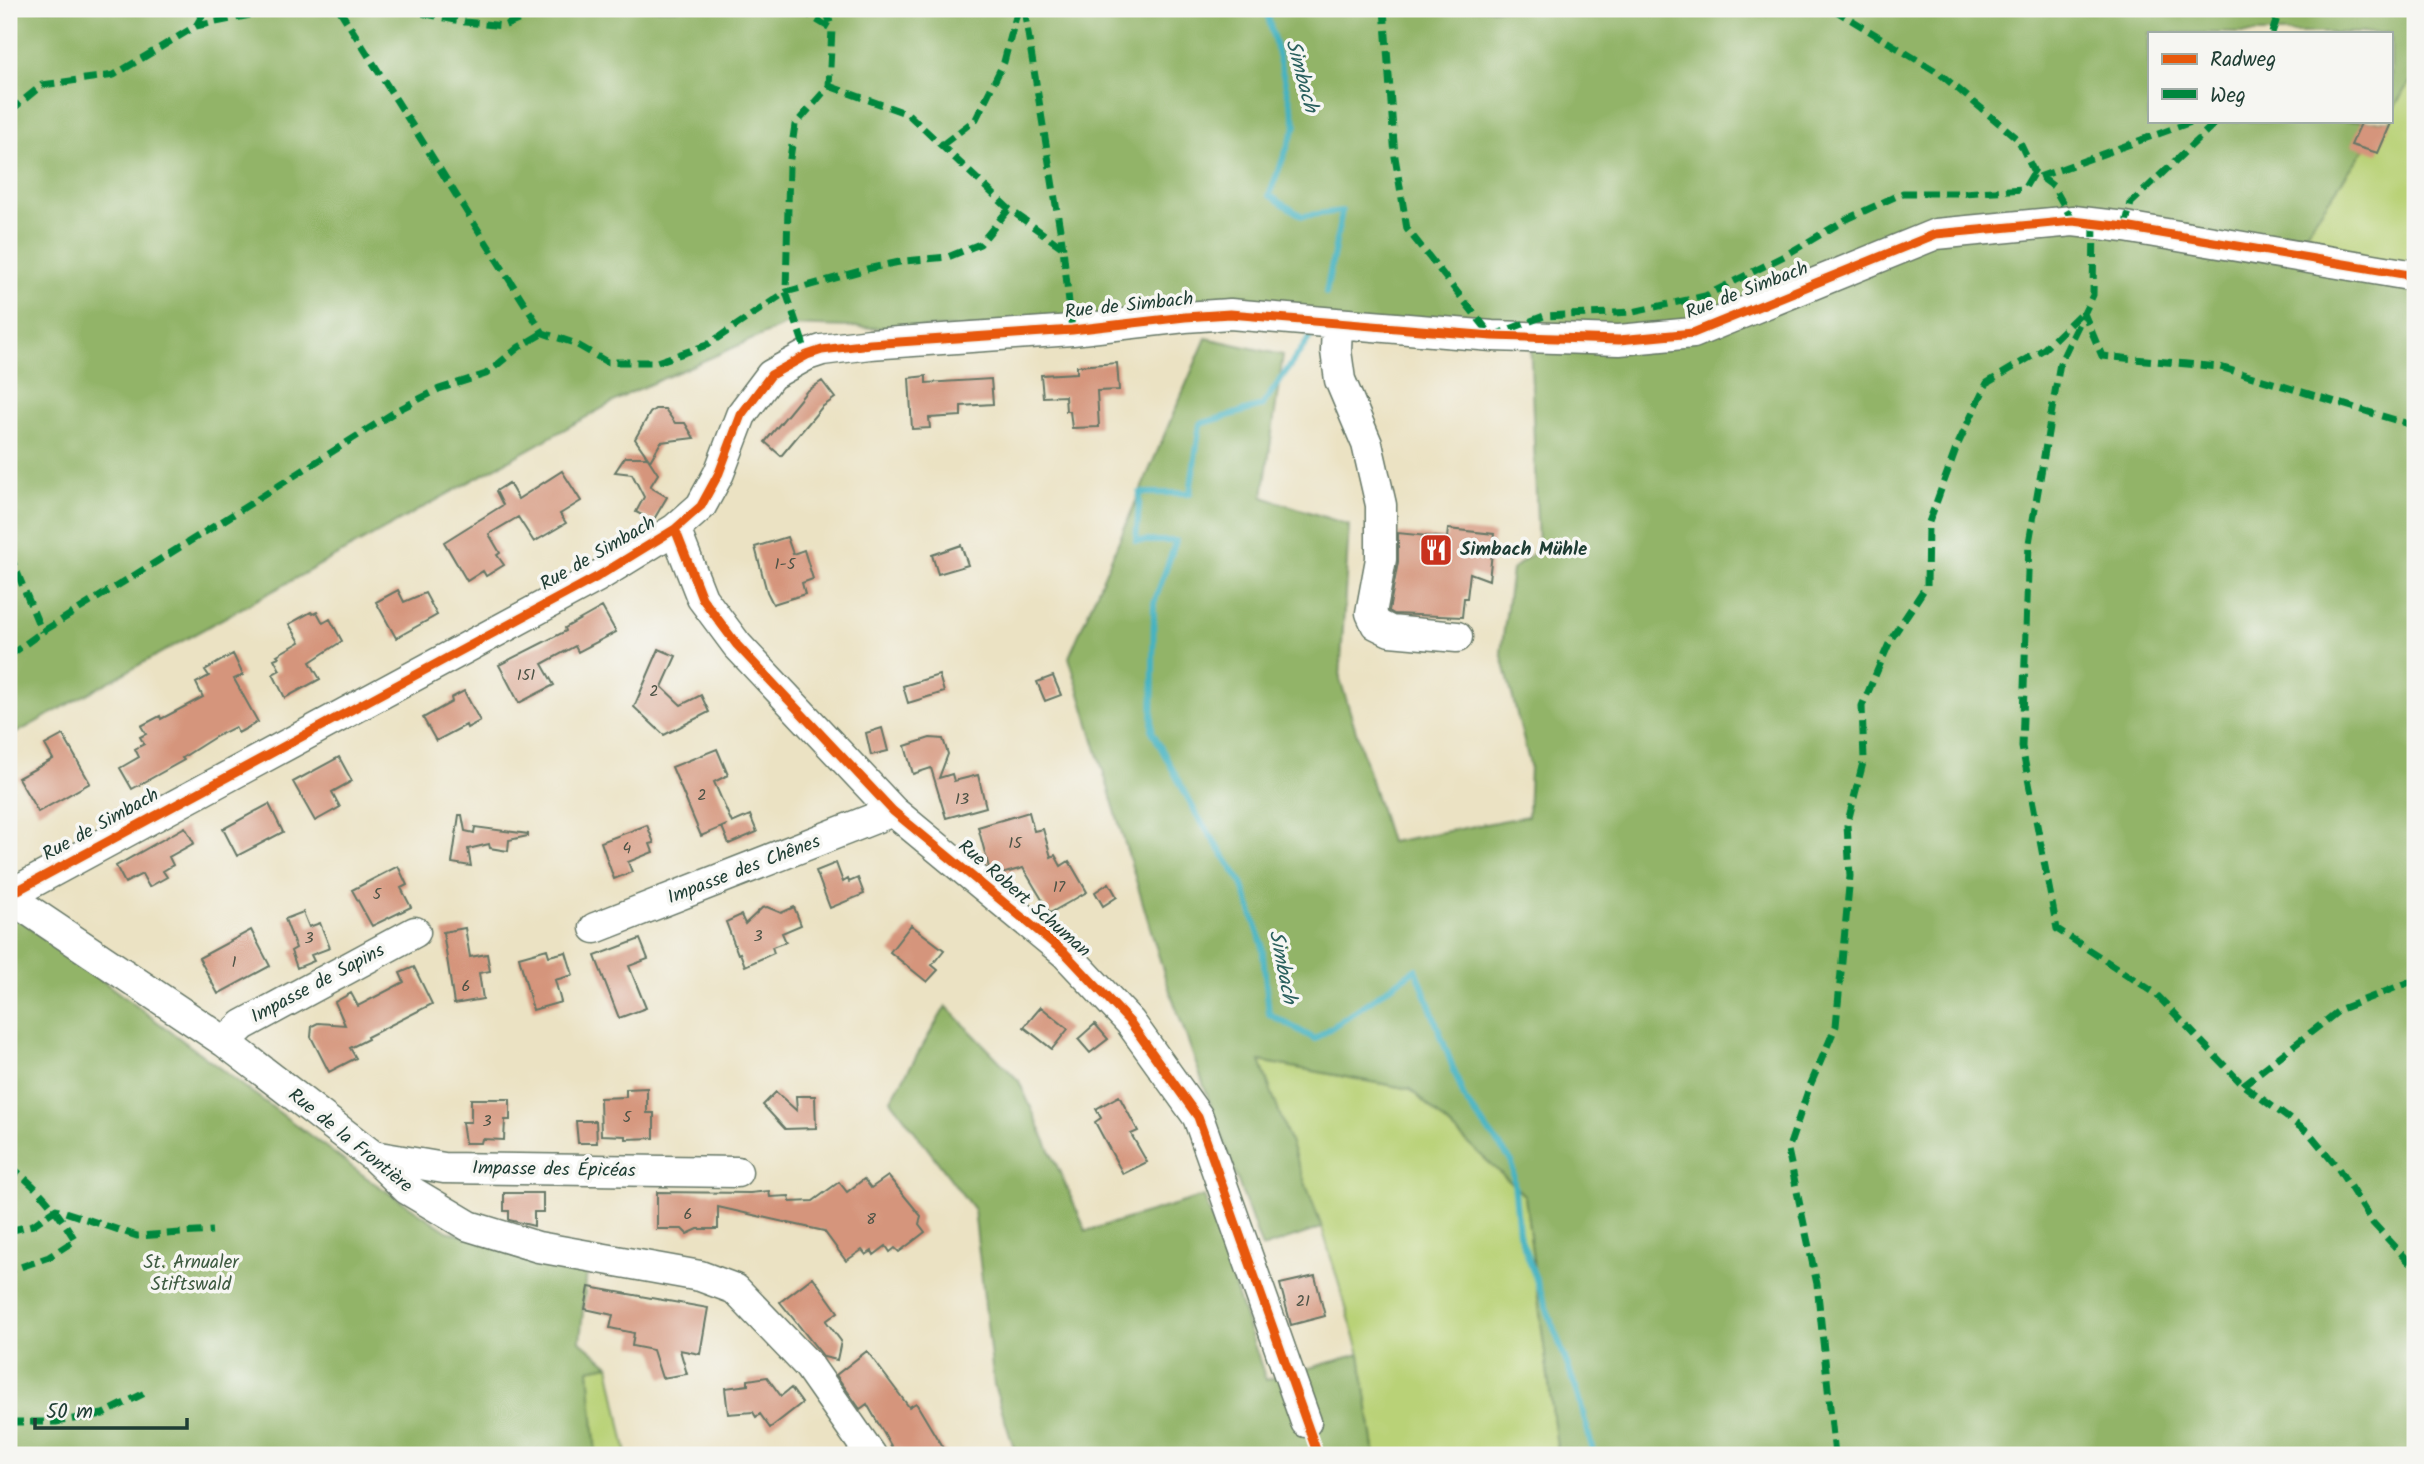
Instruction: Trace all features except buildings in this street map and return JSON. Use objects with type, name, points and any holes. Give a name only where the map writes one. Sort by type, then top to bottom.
[{"type":"street","name":"Rue de Simbach","points":[[9,896],[597,577],[675,529],[701,506],[719,473],[741,415],[771,375],[807,355],[822,350],[1218,315],[1493,336],[1619,340],[1693,333],[1936,234],[2073,221],[2125,227],[2415,276]]},
{"type":"street","points":[[1337,323],[1336,351],[1340,380],[1367,444],[1381,505],[1381,559],[1371,613],[1376,624],[1390,631],[1457,638]]},
{"type":"street","name":"Rue Robert Schuman","points":[[675,529],[702,598],[737,645],[893,811],[1065,953],[1130,1023],[1198,1117],[1306,1422]]},
{"type":"street","name":"Impasse des Chênes","points":[[595,928],[893,811]]},
{"type":"street","name":"Rue de la Frontière","points":[[9,896],[225,1042],[373,1156],[407,1189],[469,1226],[538,1247],[700,1276],[735,1289],[808,1365],[871,1455]]},
{"type":"street","name":"Impasse de Sapins","points":[[225,1042],[243,1025],[415,932]]},
{"type":"street","name":"Impasse des Épicéas","points":[[373,1156],[444,1168],[737,1172]]},
{"type":"green space","points":[[9,9],[2415,9],[2415,76],[2392,110],[2392,32],[2148,32],[2148,122],[2383,122],[2288,258],[2415,286],[2415,1455],[1558,1455],[1525,1196],[1410,1089],[1260,1061],[1322,1228],[1262,1248],[1165,977],[1069,657],[1206,338],[1283,355],[1263,497],[1349,525],[1340,679],[1390,842],[1528,816],[1530,765],[1501,652],[1512,570],[1538,549],[1530,336],[1337,323],[883,328],[785,325],[630,393],[9,737]]},
{"type":"green space","points":[[2415,76],[2415,286],[2288,258],[2383,122],[2392,122],[2392,110]]},
{"type":"green space","name":"St. Arnualer Stiftswald","points":[[9,911],[371,1181],[447,1231],[587,1270],[580,1341],[609,1365],[589,1369],[596,1455],[9,1455]]},
{"type":"green space","points":[[946,1006],[1019,1081],[1086,1231],[1204,1196],[1266,1380],[1360,1354],[1375,1455],[1016,1455],[994,1385],[974,1210],[891,1100]]},
{"type":"green space","points":[[1259,1061],[1410,1089],[1525,1196],[1558,1455],[1375,1455],[1360,1354],[1322,1228]]},
{"type":"green space","points":[[609,1365],[627,1455],[596,1455],[589,1369]]},
{"type":"waterway","name":"Simbach","points":[[1266,9],[1296,125],[1269,195],[1302,216],[1342,211],[1326,293]]},
{"type":"waterway","name":"Simbach","points":[[1315,330],[1262,406],[1200,424],[1190,493],[1140,493],[1136,541],[1176,541],[1154,603],[1152,731],[1198,817],[1242,883],[1262,944],[1269,1014],[1315,1039],[1416,969],[1465,1100],[1512,1162],[1519,1233],[1578,1394],[1594,1455]]},
{"type":"marked path","points":[[196,26],[206,9]]},
{"type":"marked path","points":[[9,112],[42,85],[114,75],[196,26],[261,13],[266,9]]},
{"type":"marked path","points":[[339,9],[543,333],[574,343],[607,362],[657,362],[707,345],[786,292],[904,261],[948,257],[980,244],[1009,209]]},
{"type":"marked path","points":[[402,9],[465,22],[503,26],[547,9]]},
{"type":"marked path","points":[[799,9],[832,29],[829,86],[795,125],[789,165],[786,292],[807,355]]},
{"type":"marked path","points":[[826,9],[832,29]]},
{"type":"marked path","points":[[942,145],[976,119],[1004,62],[1018,9]]},
{"type":"marked path","points":[[1024,9],[1063,248]]},
{"type":"marked path","points":[[1384,9],[1395,157],[1407,229],[1492,336],[1544,316],[1633,312],[1705,296],[1784,256],[1847,219],[1903,193],[2024,189],[2034,172]]},
{"type":"marked path","points":[[1833,9],[1939,73],[2018,139],[2034,172],[2053,186],[2073,221]]},
{"type":"marked path","points":[[2272,32],[2280,9]]},
{"type":"marked path","points":[[829,86],[908,114],[1009,209],[1063,248],[1072,330]]},
{"type":"marked path","points":[[2039,177],[2191,122]]},
{"type":"marked path","points":[[2125,227],[2131,203],[2216,122]]},
{"type":"marked path","points":[[2094,223],[2093,295],[2060,363],[2029,543],[2022,747],[2057,929],[2155,993],[2243,1085],[2310,1134],[2338,1168],[2373,1223],[2415,1268]]},
{"type":"marked path","points":[[2083,311],[2102,356],[2220,367],[2415,426]]},
{"type":"marked path","points":[[1835,1455],[1817,1284],[1788,1150],[1809,1088],[1836,1026],[1850,876],[1847,825],[1864,759],[1862,706],[1891,639],[1927,585],[1928,525],[1957,446],[1987,383],[2044,349],[2083,311]]},
{"type":"marked path","points":[[9,656],[42,632],[398,410],[439,389],[486,374],[519,347],[543,333]]},
{"type":"marked path","points":[[9,553],[42,632]]},
{"type":"marked path","points":[[2243,1085],[2341,1009],[2415,980]]},
{"type":"marked path","points":[[9,1165],[46,1199],[75,1240],[49,1257],[9,1271]]},
{"type":"marked path","points":[[9,1231],[33,1225],[56,1209],[137,1236],[212,1231]]},
{"type":"marked path","points":[[9,1422],[56,1422],[103,1414],[149,1391]]},
{"type":"cycle path","points":[[9,895],[597,577],[675,529],[701,506],[719,473],[741,415],[771,375],[807,355],[822,350],[1230,314],[1492,336],[1619,340],[1693,333],[1936,234],[2073,221],[2125,227],[2415,276]]},
{"type":"cycle path","points":[[675,529],[702,598],[737,645],[893,811],[1065,953],[1130,1022],[1198,1117],[1318,1455]]},
{"type":"place","name":"Simbach Mühle","points":[[1436,550]]}]
